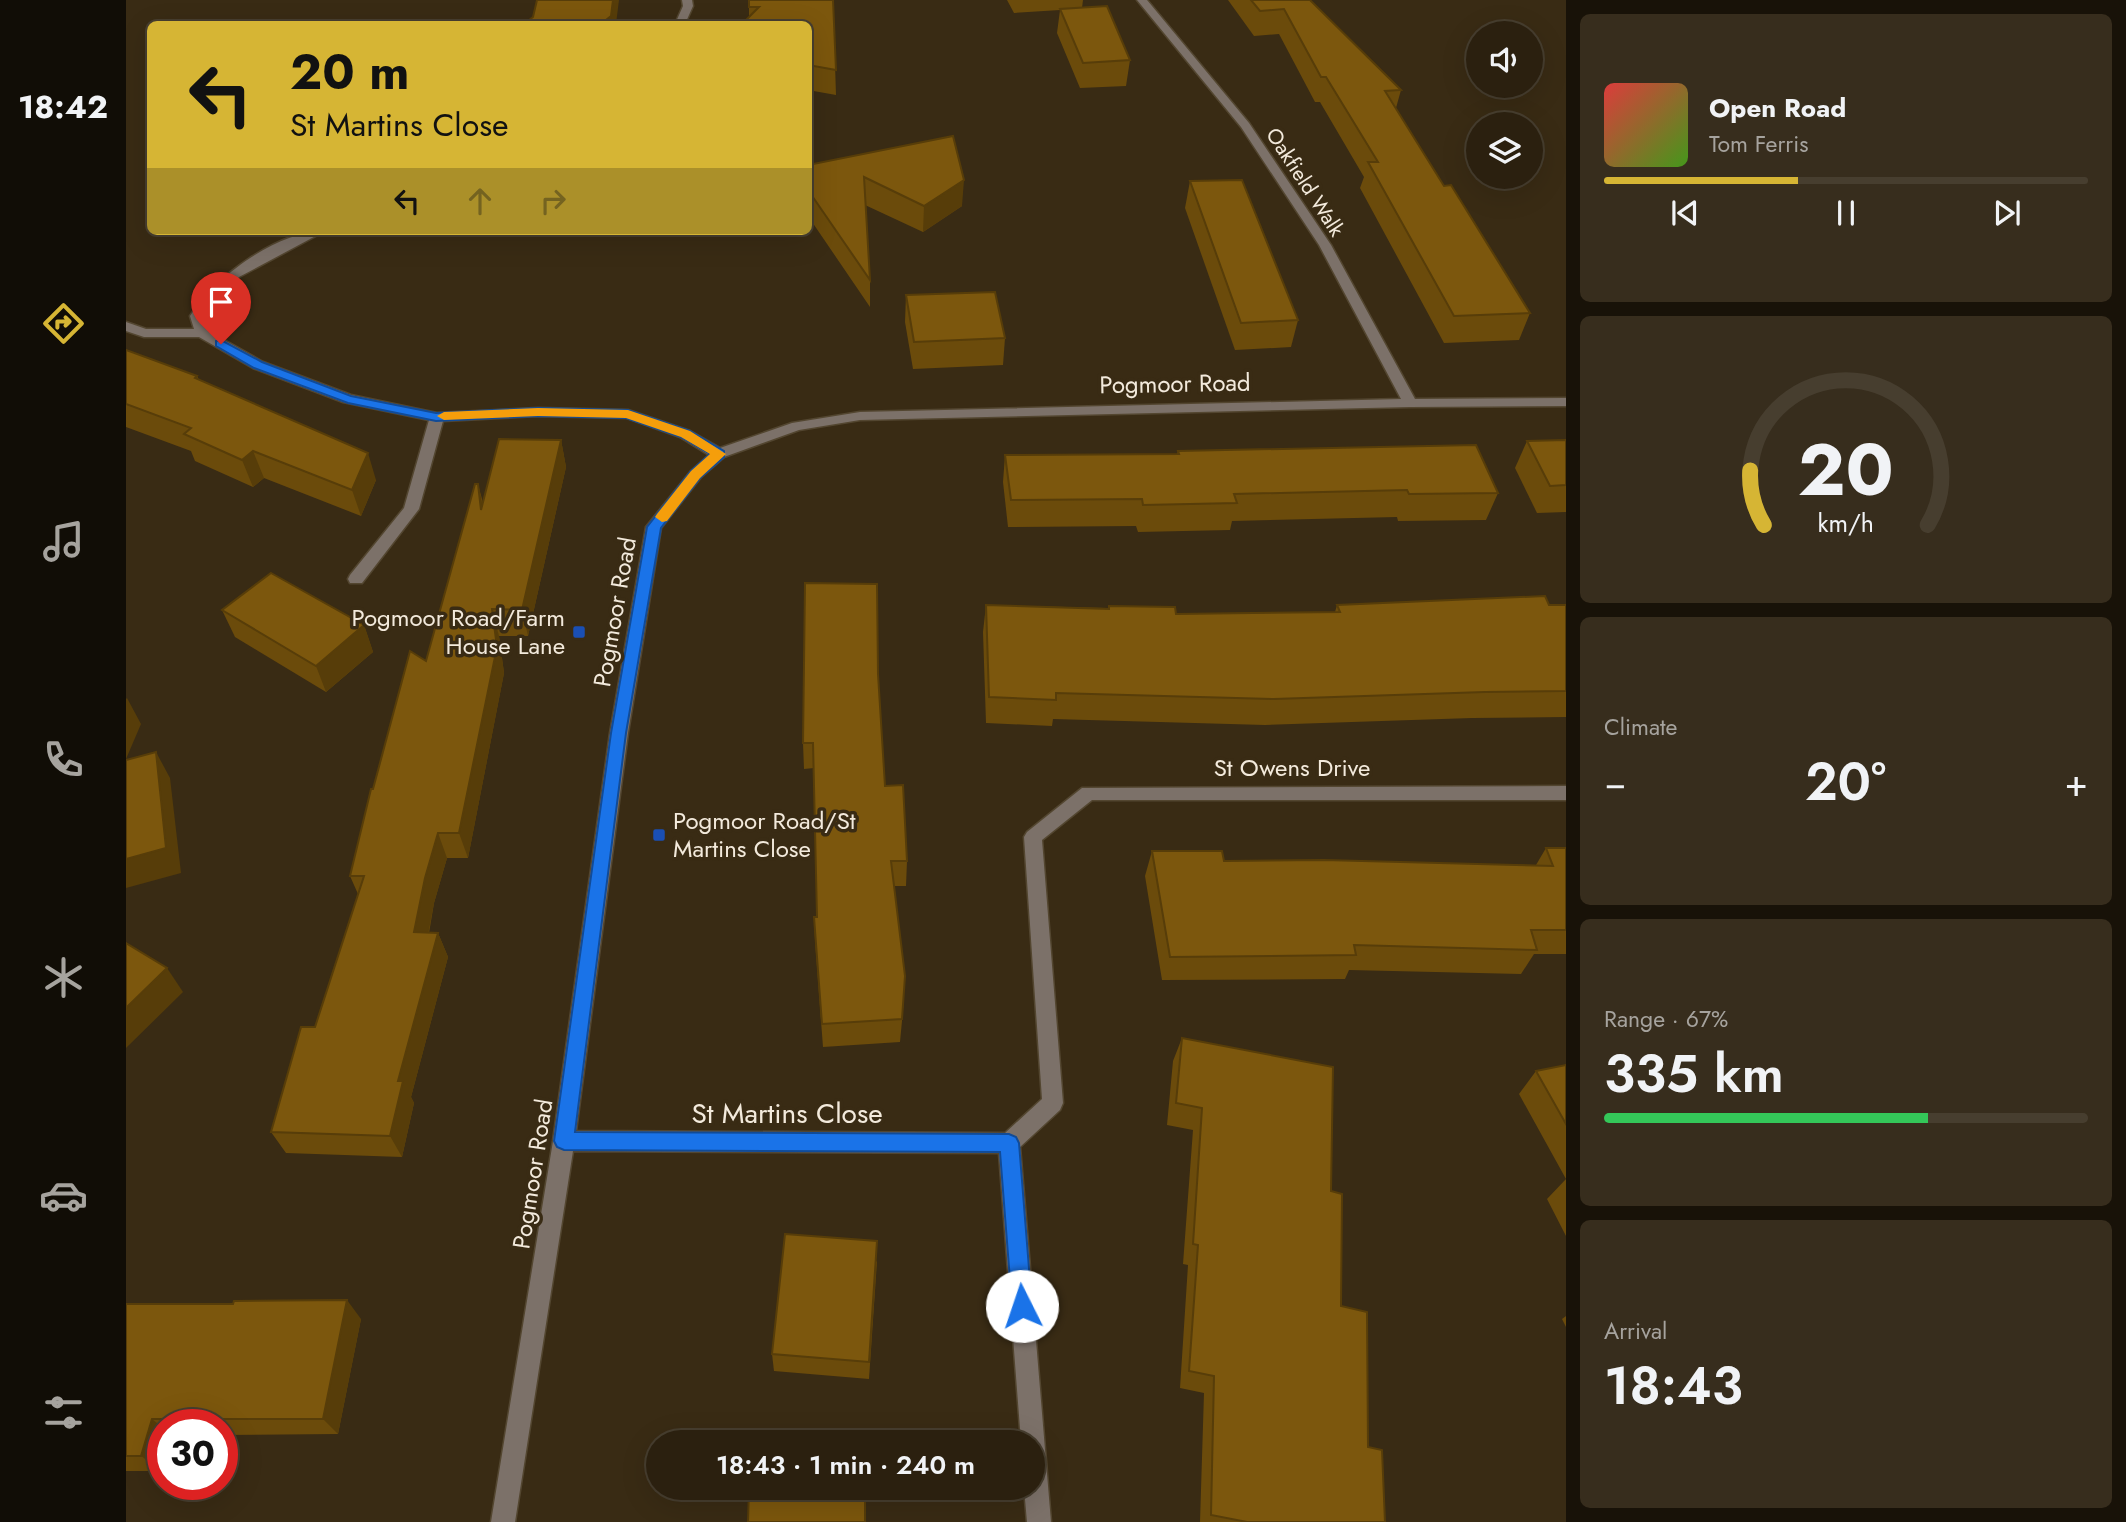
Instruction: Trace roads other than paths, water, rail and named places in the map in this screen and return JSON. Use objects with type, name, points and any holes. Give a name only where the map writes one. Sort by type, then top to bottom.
[{"type":"street","points":[[681,21],[688,6],[687,0]]},
{"type":"street","name":"Oakfield Walk","points":[[1142,0],[1245,125],[1310,223],[1410,403]]},
{"type":"street","points":[[202,333],[197,316],[206,298],[245,265],[310,235]]},
{"type":"street","points":[[126,326],[144,333],[202,333],[258,365],[348,399],[436,417],[538,412],[628,414],[685,434],[719,454]]},
{"type":"street","name":"Pogmoor Road","points":[[503,1522],[564,1141],[619,733],[654,527],[696,474],[719,454],[797,426],[860,416],[1566,402]]},
{"type":"street","points":[[356,579],[411,509],[436,417]]},
{"type":"street","name":"St Owens Drive","points":[[1009,1143],[1053,1103],[1033,836],[1088,793],[1566,793]]},
{"type":"street","name":"St Martins Close","points":[[564,1141],[1009,1143]]},
{"type":"street","points":[[1009,1143],[1039,1522]]},
{"type":"place","name":"Pogmoor Road/Farm House Lane","points":[[579,632]]},
{"type":"place","name":"Pogmoor Road/St Martins Close","points":[[659,835]]}]
